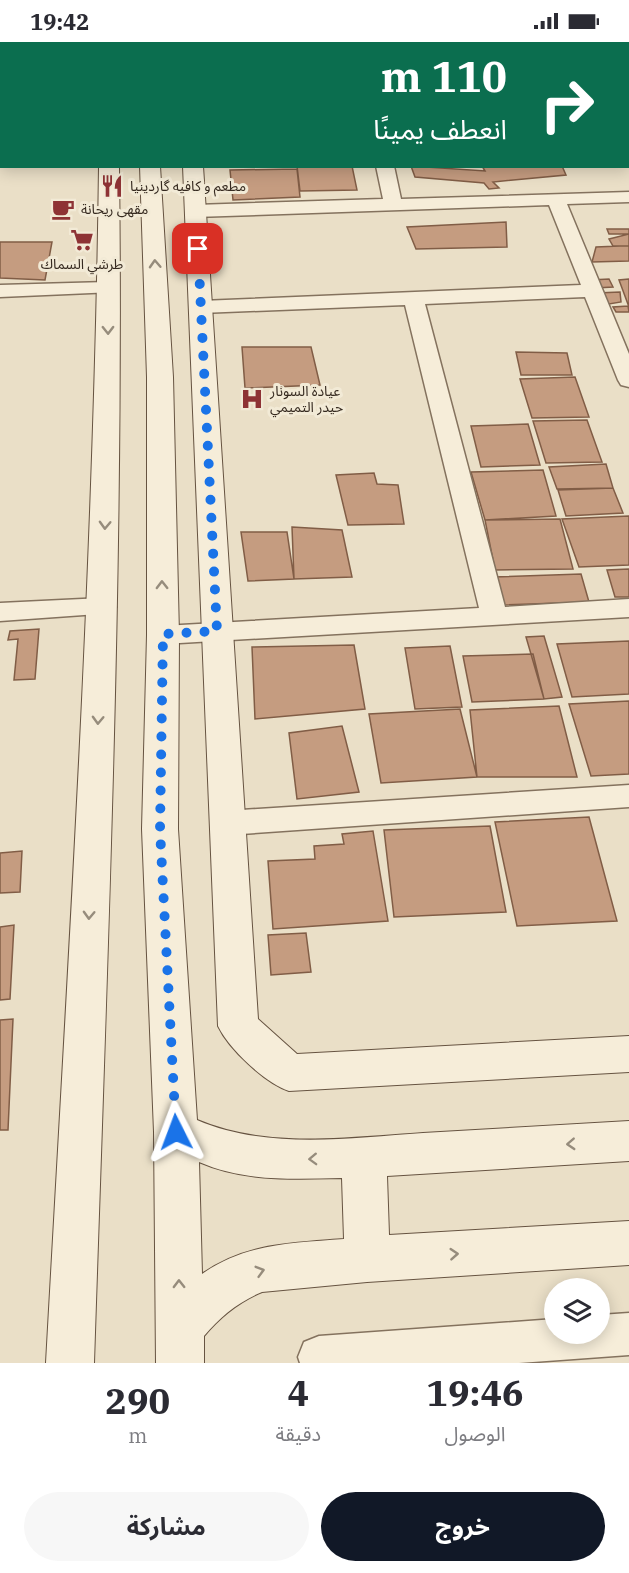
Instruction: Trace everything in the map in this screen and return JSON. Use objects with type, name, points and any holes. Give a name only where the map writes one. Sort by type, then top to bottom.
[{"type":"main road","points":[[109,168],[107,288],[134,378],[163,634],[160,830],[176,1132],[180,1346]]},
{"type":"main road","points":[[70,1363],[103,607],[134,378],[152,213],[150,168]]},
{"type":"main road","points":[[193,168],[238,1026],[289,1073],[629,1054]]},
{"type":"main road","points":[[152,213],[195,211]]},
{"type":"main road","points":[[176,1132],[221,1151],[245,1156],[297,1160],[629,1141]]},
{"type":"main road","points":[[364,1157],[367,1259]]},
{"type":"main road","points":[[180,1346],[202,1302],[230,1282],[261,1269],[367,1259],[629,1243]]},
{"type":"street","points":[[385,168],[393,204]]},
{"type":"street","points":[[195,211],[629,197]]},
{"type":"street","points":[[555,198],[592,291],[627,369]]},
{"type":"street","points":[[0,291],[107,288]]},
{"type":"street","points":[[201,307],[592,291]]},
{"type":"street","points":[[413,298],[494,616]]},
{"type":"street","points":[[0,612],[103,607]]},
{"type":"street","points":[[163,634],[629,608]]},
{"type":"street","points":[[227,823],[629,796]]},
{"type":"street","points":[[319,1357],[629,1334]]},
{"type":"building","points":[[297,168],[352,168],[357,190],[300,191]]},
{"type":"building","points":[[412,168],[485,171],[483,168],[563,168],[566,175],[493,182],[499,188],[489,189],[484,183],[415,177]]},
{"type":"building","points":[[297,169],[300,197],[233,200],[230,170]]},
{"type":"building","points":[[506,222],[507,247],[416,249],[407,227]]},
{"type":"building","points":[[607,229],[629,229],[629,234],[609,234]]},
{"type":"building","points":[[629,234],[629,246],[613,246],[609,239]]},
{"type":"building","points":[[0,242],[52,242],[45,280],[0,278]]},
{"type":"building","points":[[629,246],[629,261],[592,262],[596,247]]},
{"type":"building","points":[[609,279],[613,287],[595,288],[591,280]]},
{"type":"building","points":[[629,279],[629,307],[619,280]]},
{"type":"building","points":[[620,292],[621,302],[603,305],[597,293]]},
{"type":"building","points":[[628,306],[629,312],[616,312],[613,307]]},
{"type":"building","points":[[242,347],[311,347],[320,385],[245,388]]},
{"type":"building","points":[[516,352],[567,353],[572,375],[521,375]]},
{"type":"building","points":[[575,377],[589,417],[532,418],[520,379]]},
{"type":"building","points":[[587,420],[602,462],[546,463],[533,421]]},
{"type":"building","points":[[528,424],[540,465],[481,467],[471,426]]},
{"type":"building","points":[[606,464],[613,488],[557,489],[549,467]]},
{"type":"building","points":[[543,470],[556,516],[485,520],[471,472]]},
{"type":"building","points":[[374,473],[377,484],[398,485],[404,524],[348,525],[336,475]]},
{"type":"building","points":[[613,488],[623,513],[566,516],[558,490]]},
{"type":"building","points":[[629,516],[629,565],[579,567],[562,519]]},
{"type":"building","points":[[560,519],[573,569],[495,570],[485,520]]},
{"type":"building","points":[[292,527],[342,530],[352,577],[294,579]]},
{"type":"building","points":[[241,532],[287,532],[294,579],[248,581]]},
{"type":"building","points":[[629,569],[629,597],[615,597],[607,570]]},
{"type":"building","points":[[581,574],[589,602],[501,605],[494,577]]},
{"type":"building","points":[[39,629],[35,679],[14,680],[18,639],[8,640],[10,631]]},
{"type":"building","points":[[544,636],[562,697],[544,699],[526,637]]},
{"type":"building","points":[[629,641],[629,694],[572,697],[557,644]]},
{"type":"building","points":[[354,645],[365,709],[255,719],[252,647]]},
{"type":"building","points":[[450,646],[462,707],[415,709],[405,648]]},
{"type":"building","points":[[533,654],[544,699],[472,702],[463,656]]},
{"type":"building","points":[[629,701],[629,774],[591,776],[569,704]]},
{"type":"building","points":[[559,706],[577,777],[477,777],[470,710]]},
{"type":"building","points":[[460,709],[477,777],[381,783],[369,714]]},
{"type":"building","points":[[342,726],[359,792],[297,799],[289,733]]},
{"type":"building","points":[[589,817],[617,921],[517,926],[495,822]]},
{"type":"building","points":[[490,826],[506,912],[394,917],[384,830]]},
{"type":"building","points":[[373,831],[388,921],[273,929],[268,861],[315,859],[314,846],[344,844],[342,834]]},
{"type":"building","points":[[22,851],[20,892],[0,893],[0,853]]},
{"type":"building","points":[[14,925],[10,999],[0,1000],[0,927]]},
{"type":"building","points":[[306,933],[311,972],[271,975],[268,935]]},
{"type":"building","points":[[13,1019],[8,1130],[0,1130],[0,1020]]},
{"type":"place","name":"مطعم و كافيه گاردينيا","points":[[112,186]]},
{"type":"place","name":"مقهى ريحانة","points":[[63,209]]},
{"type":"place","name":"طرشي السماك","points":[[82,240]]},
{"type":"place","name":"عيادة السونار حيدر التميمي","points":[[252,399]]},
{"type":"route","points":[[176,1132],[160,830],[163,634],[217,631],[198,249]]}]
